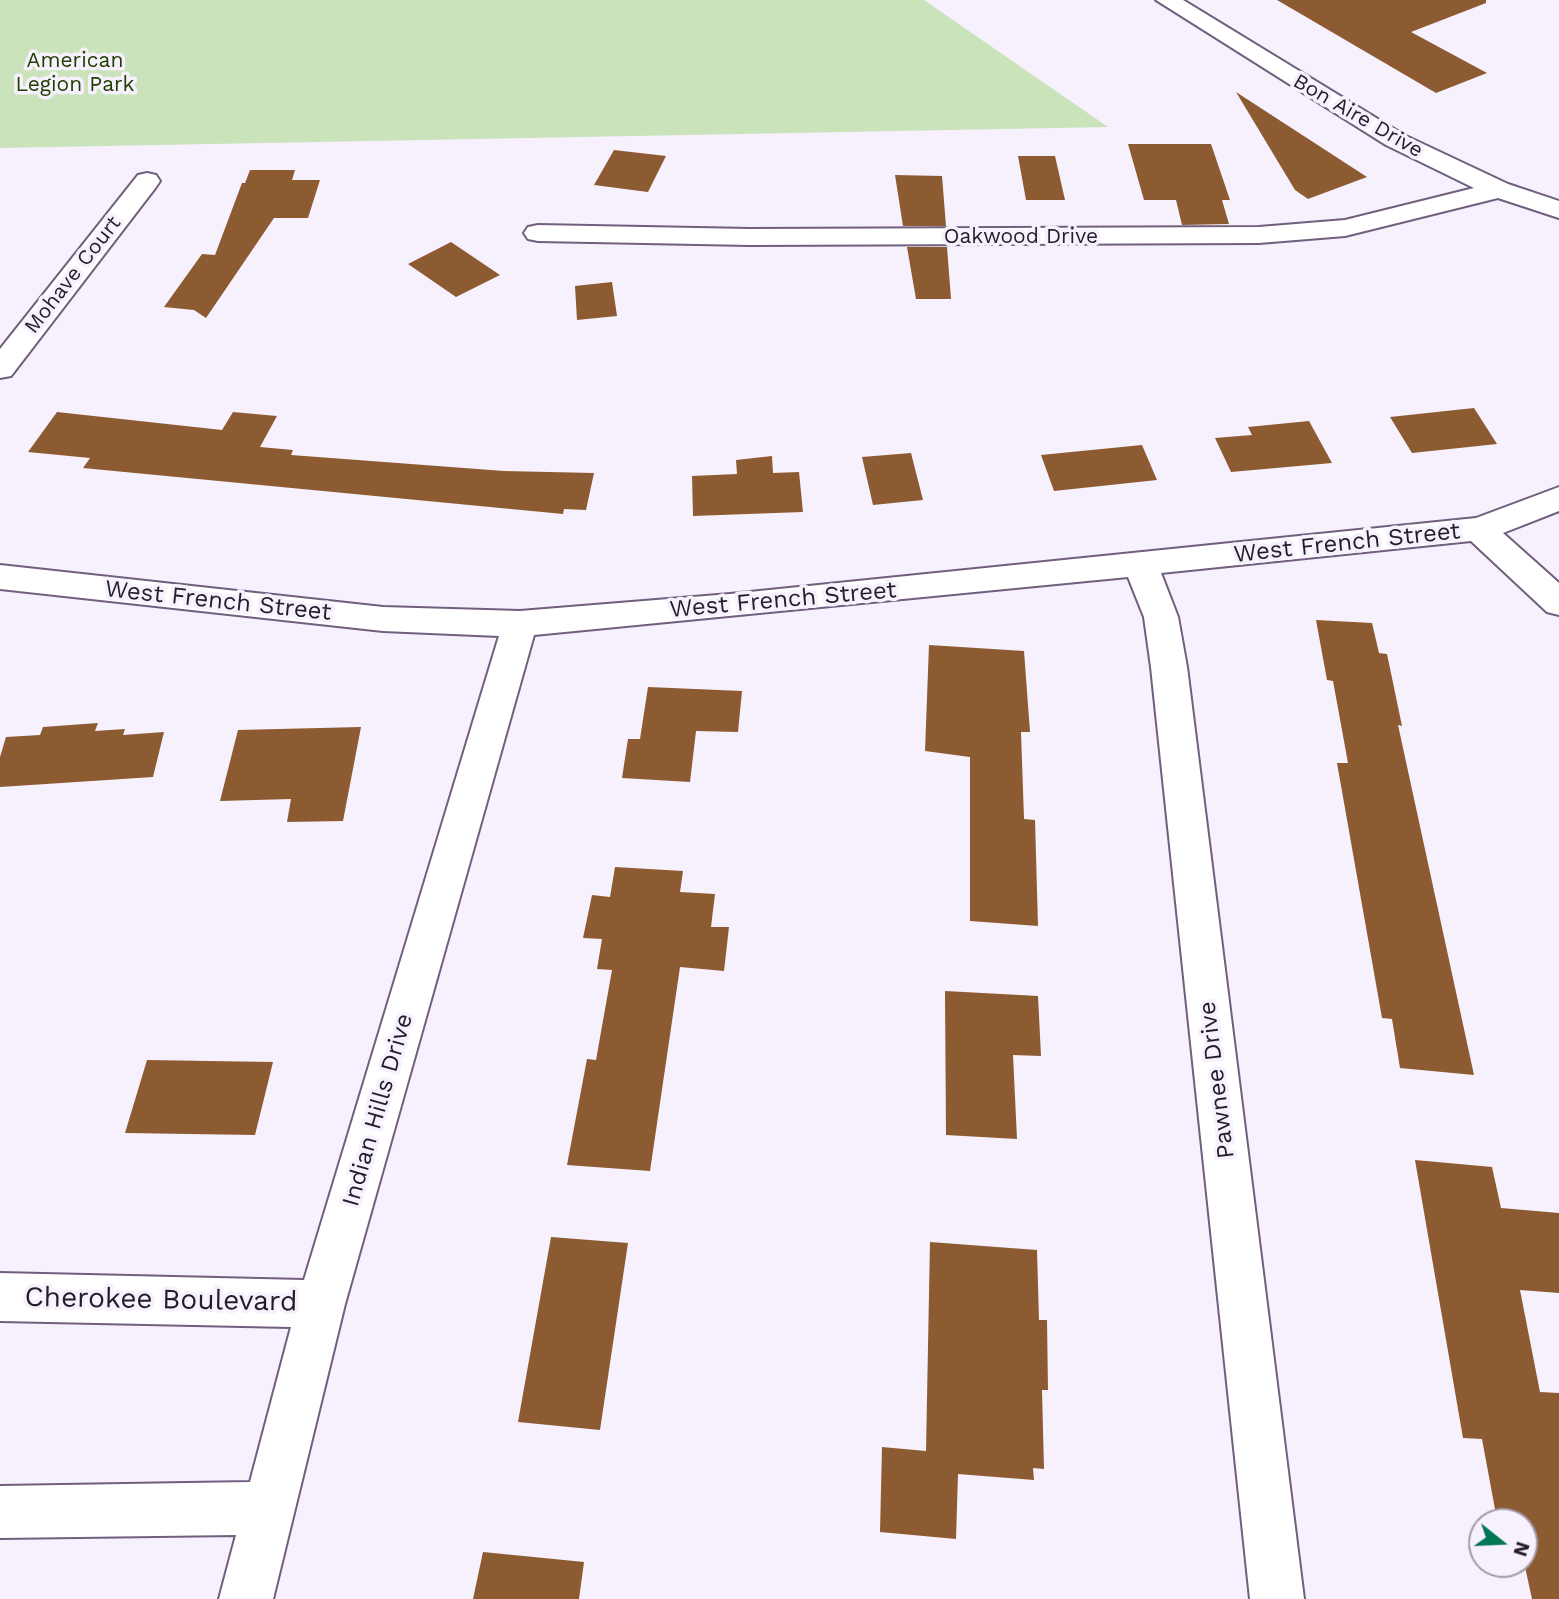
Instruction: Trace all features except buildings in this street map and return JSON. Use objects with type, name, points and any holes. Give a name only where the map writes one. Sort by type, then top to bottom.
[{"type":"street","name":"Bon Aire Drive","points":[[1182,2],[1395,140],[1499,190],[1559,210]]},
{"type":"street","name":"Mohave Court","points":[[0,369],[146,181]]},
{"type":"street","name":"Oakwood Drive","points":[[538,233],[750,237],[1259,235],[1345,228],[1499,190]]},
{"type":"street","name":"West French Street","points":[[0,577],[180,599],[369,617],[520,624],[1142,565],[1478,529],[1526,513],[1559,498]]},
{"type":"street","points":[[1478,529],[1559,603]]},
{"type":"street","name":"Pawnee Drive","points":[[1142,565],[1161,617],[1169,667],[1277,1599]]},
{"type":"street","name":"Indian Hills Drive","points":[[246,1599],[321,1304],[520,624]]},
{"type":"street","name":"Cherokee Boulevard","points":[[0,1297],[321,1304]]},
{"type":"street","points":[[0,1512],[269,1508]]},
{"type":"green space","name":"American Legion Park","points":[[0,0],[924,0],[1108,127],[0,148]]}]
